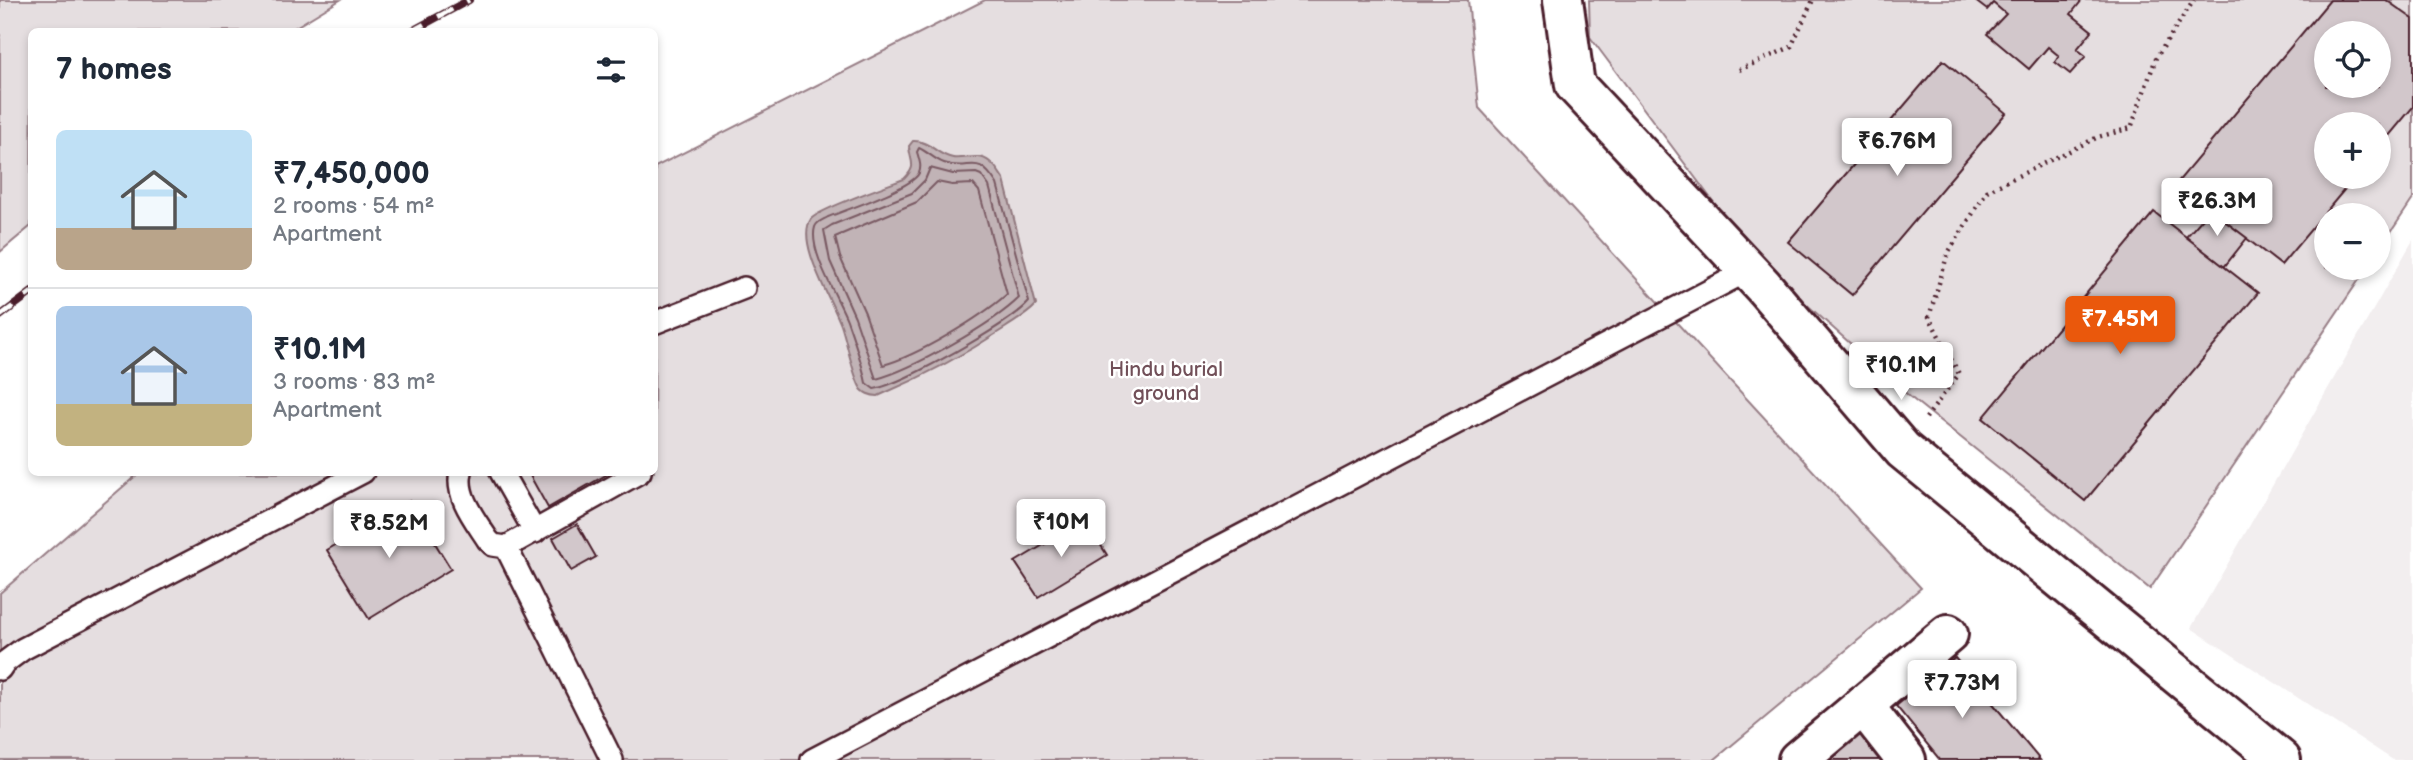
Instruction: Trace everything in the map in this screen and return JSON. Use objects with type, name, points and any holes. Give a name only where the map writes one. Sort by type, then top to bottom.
[{"type":"street","points":[[1563,0],[1574,85],[1749,270],[1903,450],[2281,760]]},
{"type":"street","points":[[1798,760],[1948,634]]},
{"type":"street","points":[[1863,705],[1906,760]]},
{"type":"lane","points":[[812,760],[1749,270]]},
{"type":"lane","points":[[658,321],[744,288]]},
{"type":"lane","points":[[0,669],[23,649],[355,476]]},
{"type":"lane","points":[[460,476],[461,493],[483,533],[494,545],[506,547],[633,476]]},
{"type":"lane","points":[[503,476],[535,532]]},
{"type":"lane","points":[[506,547],[612,760]]},
{"type":"path","points":[[1739,70],[1791,47],[1813,0]]},
{"type":"path","points":[[1903,450],[1959,374],[1929,317],[1948,253],[1987,191],[2098,137],[2131,128],[2156,58],[2194,0]]},
{"type":"shaded area","points":[[2413,240],[2413,760],[2393,760],[2191,628]]},
{"type":"green space","points":[[0,0],[340,0],[294,28],[28,28],[28,229],[0,252]]},
{"type":"green space","name":"Hindu burial ground","points":[[985,0],[1468,0],[1479,108],[1921,588],[1714,760],[0,760],[0,593],[136,476],[658,476],[658,165]]},
{"type":"green space","points":[[1589,0],[2413,0],[2413,199],[2391,232],[2391,203],[2314,203],[2314,280],[2359,280],[2150,589],[1909,396],[1757,260],[1590,37]]},
{"type":"water","points":[[913,141],[924,143],[947,157],[981,157],[996,168],[1004,180],[1036,305],[1021,318],[959,356],[875,396],[863,391],[857,381],[841,325],[811,257],[807,229],[811,219],[827,209],[904,179],[912,167],[909,146]]},
{"type":"building","points":[[1974,0],[2082,0],[2071,14],[2092,31],[2077,49],[2086,56],[2070,74],[2055,62],[2059,56],[2048,47],[2029,69],[1987,34],[2006,14],[1993,3],[1987,10]]},
{"type":"building","points":[[2330,0],[2386,0],[2413,19],[2413,107],[2391,133],[2391,112],[2314,112],[2314,189],[2345,189],[2333,203],[2314,203],[2314,226],[2281,265],[2176,184]]},
{"type":"building","points":[[1943,60],[2006,113],[1852,295],[1788,242]]},
{"type":"building","points":[[2210,210],[2247,238],[2224,267],[2186,237]]},
{"type":"building","points":[[2154,212],[2258,293],[2085,501],[1983,418]]},
{"type":"building","points":[[530,476],[604,476],[548,508]]},
{"type":"building","points":[[409,501],[451,569],[369,619],[327,550]]},
{"type":"building","points":[[1085,520],[1107,555],[1038,597],[1015,562]]},
{"type":"building","points":[[577,524],[596,557],[571,571],[553,538]]},
{"type":"building","points":[[1955,658],[2040,760],[1940,760],[1896,706]]},
{"type":"building","points":[[1861,731],[1886,760],[1825,760]]},
{"type":"railway","points":[[417,28],[469,0]]},
{"type":"railway","points":[[0,316],[28,295]]}]
